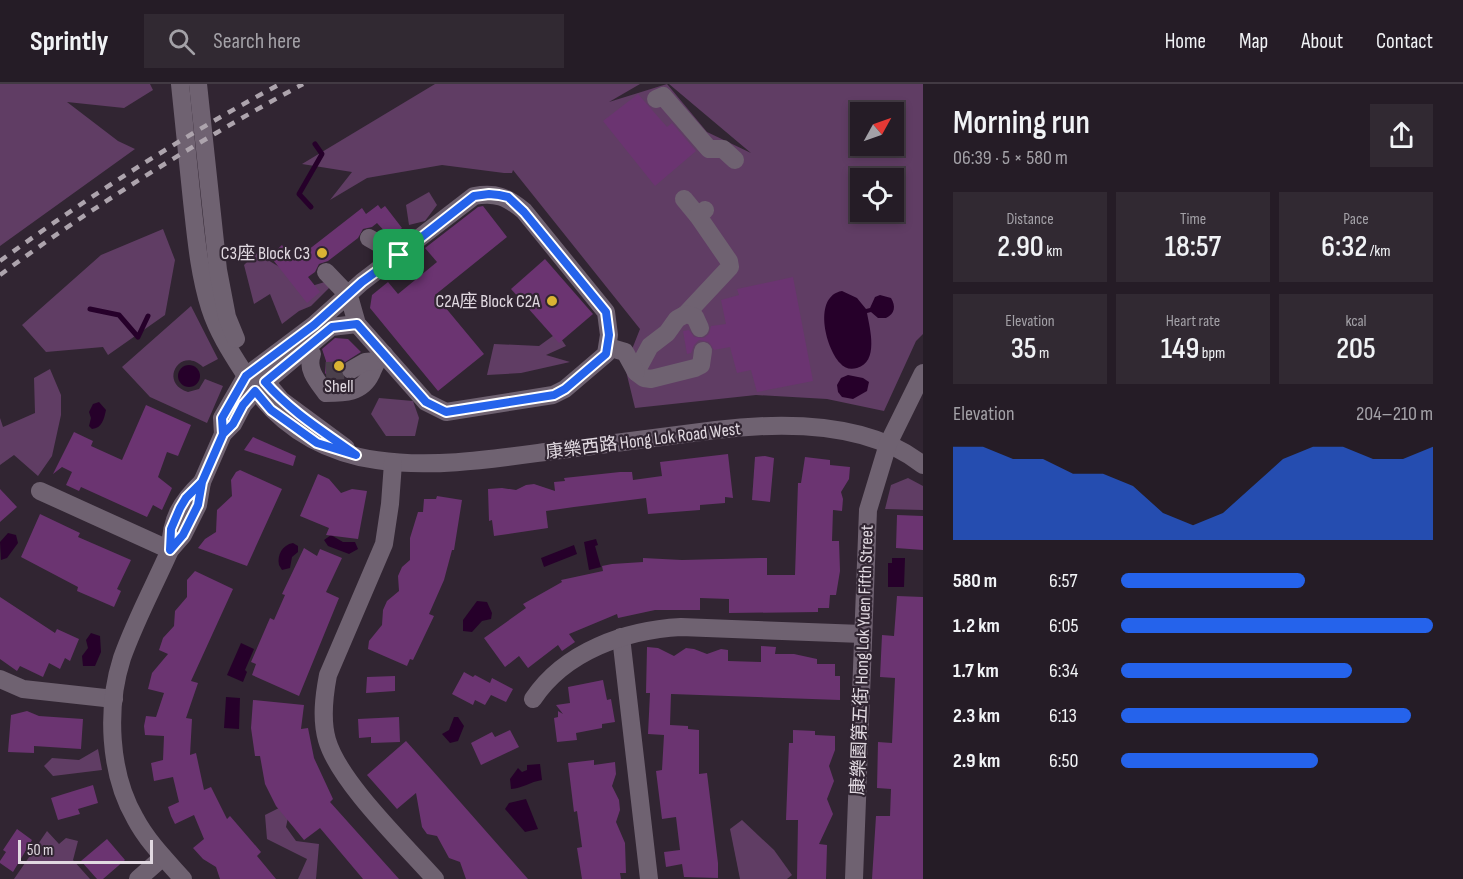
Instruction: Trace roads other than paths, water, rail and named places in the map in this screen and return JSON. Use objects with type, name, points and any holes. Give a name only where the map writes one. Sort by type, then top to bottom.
[{"type":"street","points":[[180,84],[198,253],[210,309],[231,353],[255,379]]},
{"type":"street","points":[[198,84],[215,244],[227,317],[255,379]]},
{"type":"street","points":[[656,99],[663,96],[709,148],[723,149],[735,160]]},
{"type":"street","points":[[183,879],[163,857],[134,817],[124,794],[114,754],[114,699],[122,660],[170,550],[171,529],[180,508],[186,498],[202,482],[223,434],[233,424],[255,379],[349,297],[362,282],[474,196],[489,194],[508,197],[524,212],[606,312],[609,322],[608,347],[606,354],[586,372],[554,395],[446,412],[426,402],[380,358],[357,324],[349,297],[326,272]]},
{"type":"street","points":[[636,372],[650,346],[667,333],[730,267],[729,261],[701,213],[684,200]]},
{"type":"street","points":[[369,238],[399,255]]},
{"type":"street","points":[[686,314],[695,317],[700,328]]},
{"type":"street","points":[[255,379],[309,350],[332,327],[357,324]]},
{"type":"street","points":[[608,347],[625,352],[636,372],[651,380],[701,365],[703,351]]},
{"type":"street","points":[[309,350],[311,370],[326,393],[351,393],[371,376],[380,358]]},
{"type":"street","points":[[309,350],[326,371]]},
{"type":"street","points":[[351,370],[365,362],[380,358]]},
{"type":"street","name":"康樂園第五街 Hong Lok Yuen Fifth Street","points":[[854,879],[868,510],[888,444],[923,373]]},
{"type":"street","name":"康樂西路 Hong Lok Road West","points":[[255,379],[271,410],[317,443],[356,455],[393,462],[458,464],[761,425],[813,427],[888,444],[923,465]]},
{"type":"street","points":[[393,462],[384,544],[328,675],[324,695],[324,716],[327,740],[336,762],[350,782],[435,879]]},
{"type":"street","points":[[40,491],[170,550]]},
{"type":"street","points":[[532,699],[542,684],[560,669],[604,643],[653,628],[681,627],[862,634]]},
{"type":"street","points":[[621,637],[649,879]]},
{"type":"street","points":[[0,679],[23,688],[114,699]]},
{"type":"street","points":[[138,879],[163,857]]},
{"type":"waterway","points":[[311,207],[299,194],[322,154],[315,144]]},
{"type":"waterway","points":[[90,309],[119,315],[138,337],[148,316]]},
{"type":"tunnel","points":[[326,371],[351,370]]},
{"type":"railway","points":[[0,261],[137,168],[208,124],[280,84]]},
{"type":"railway","points":[[0,275],[73,223],[148,174],[303,84]]},
{"type":"place","name":"C3座 Block C3","points":[[322,253]]},
{"type":"place","name":"C2A座 Block C2A","points":[[552,301]]},
{"type":"place","name":"Shell","points":[[339,366]]}]
